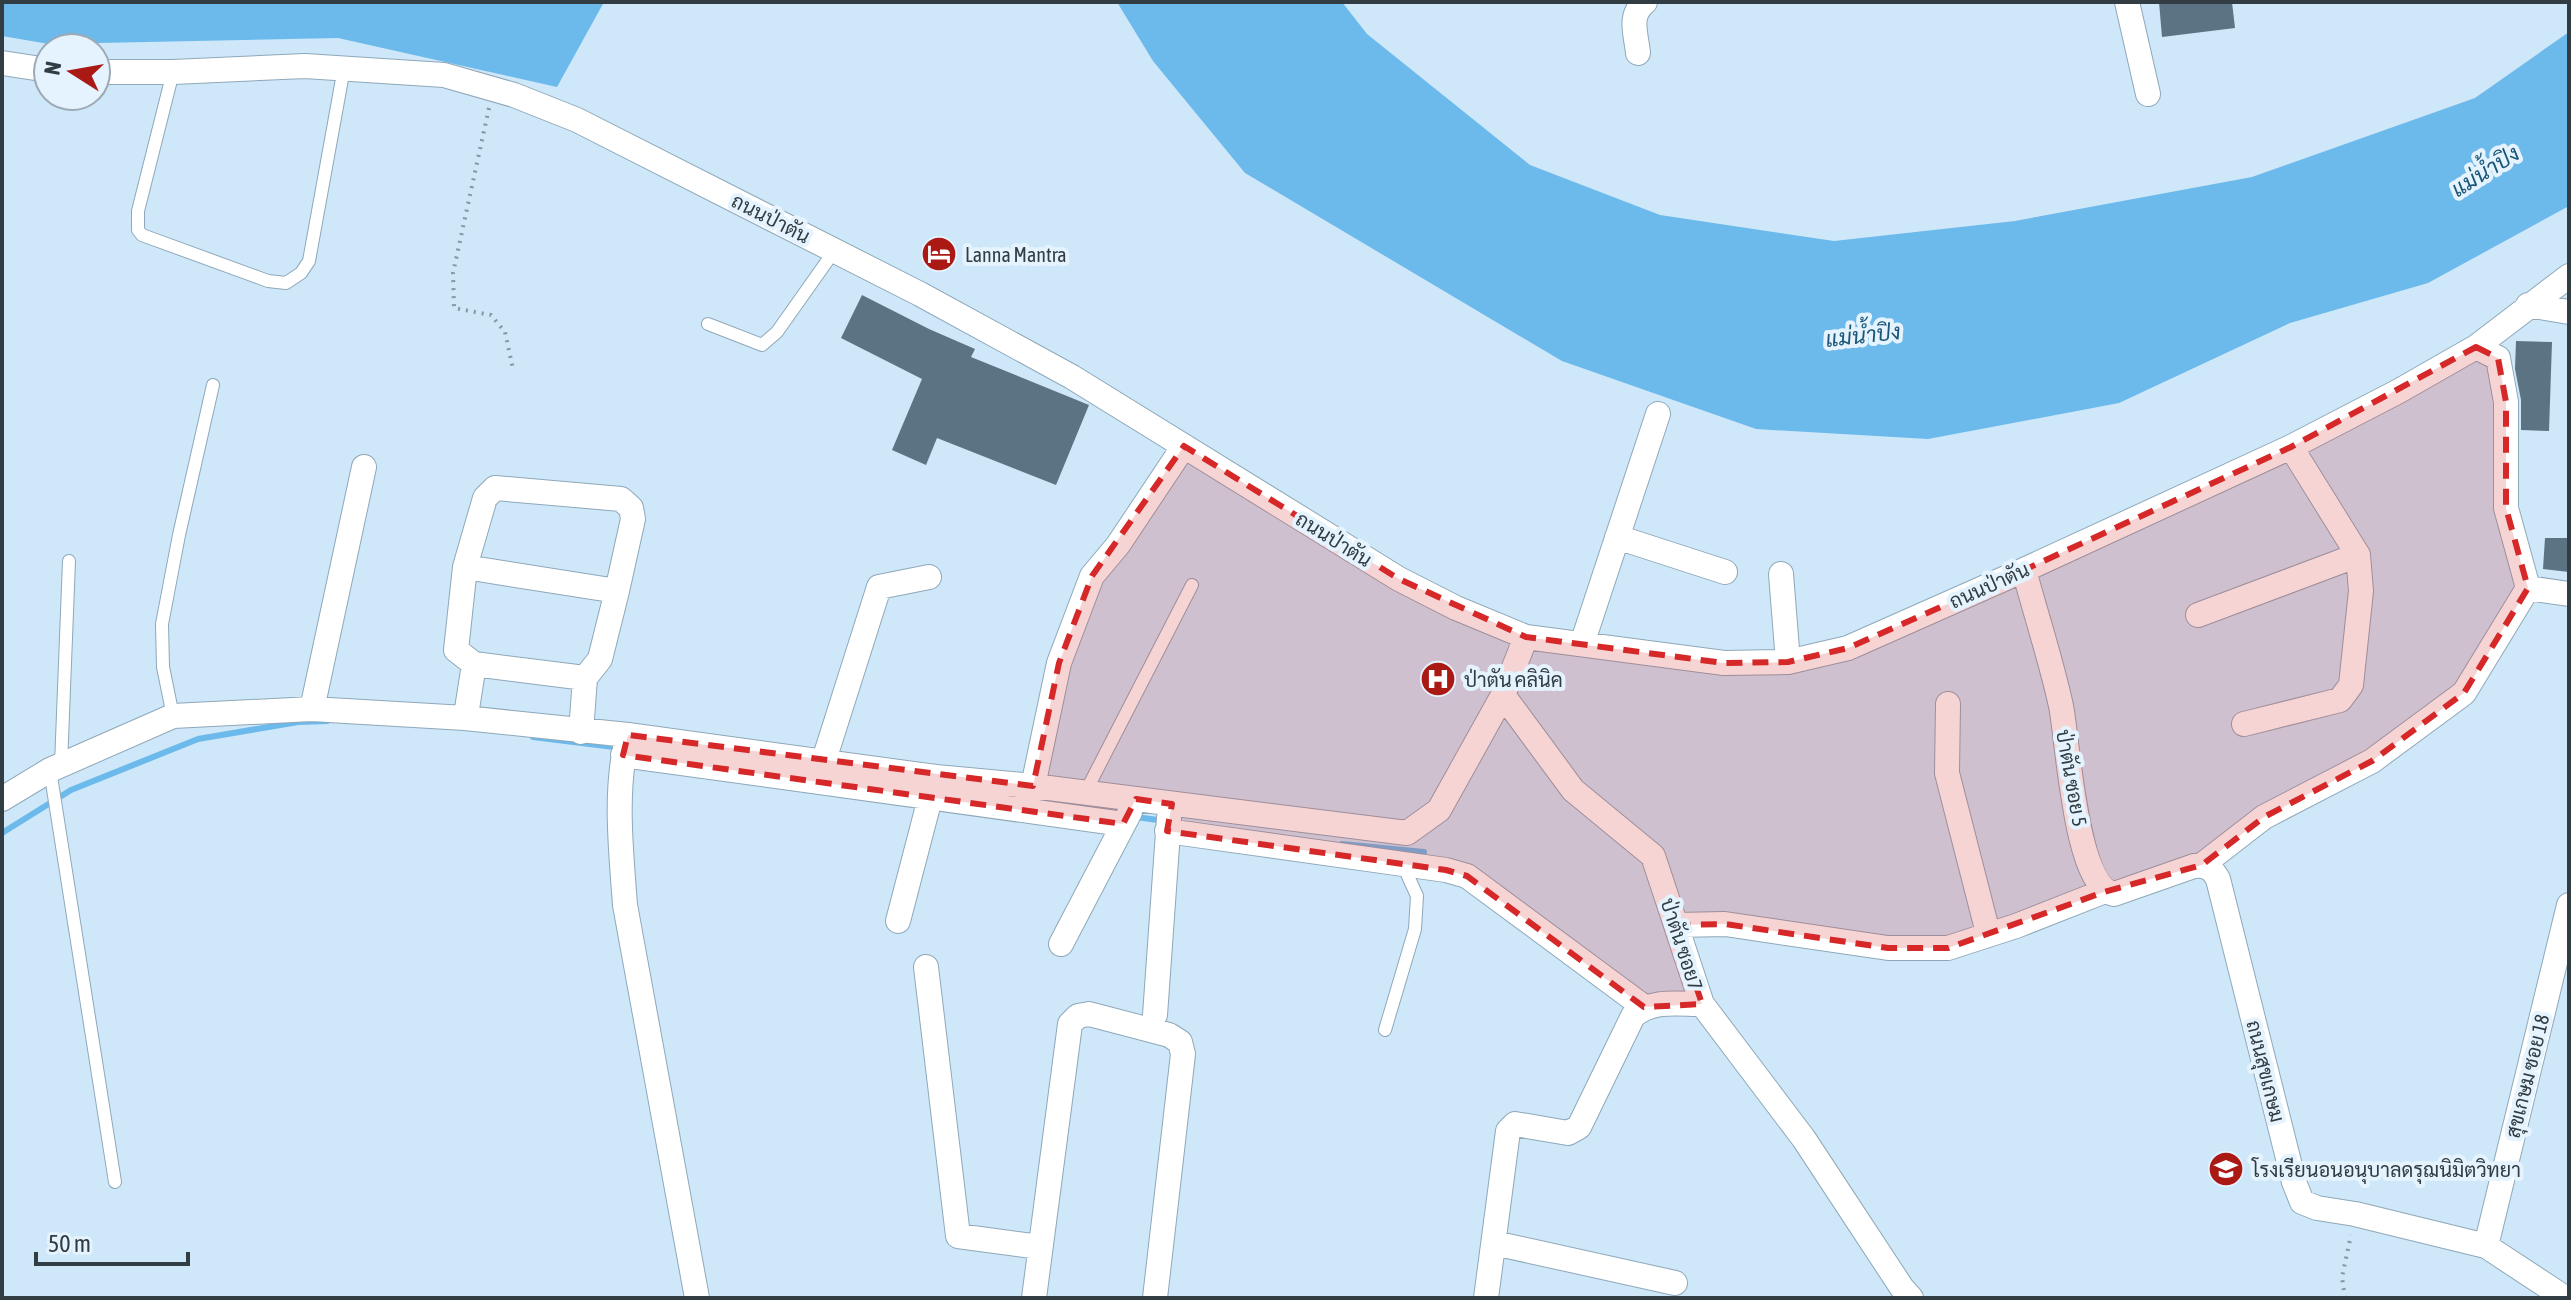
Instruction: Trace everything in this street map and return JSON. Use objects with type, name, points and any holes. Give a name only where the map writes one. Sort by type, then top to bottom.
[{"type":"street","points":[[1638,53],[1634,18],[1637,9],[1645,2]]},
{"type":"street","points":[[2127,2],[2148,94]]},
{"type":"street","points":[[2,63],[32,68]]},
{"type":"street","name":"ถนนป่าตัน","points":[[112,72],[305,66],[444,75],[494,89],[577,120],[920,294],[1072,377],[1399,579],[1456,608],[1526,637],[1724,663],[1788,662],[1848,648],[2024,570],[2291,447],[2399,391],[2476,347],[2569,276]]},
{"type":"street","points":[[2528,305],[2569,312]]},
{"type":"street","points":[[1676,925],[1725,924],[1888,948],[1948,948],[2016,926],[2105,891],[2114,894],[2198,866],[2264,817],[2372,761],[2464,693],[2528,588],[2506,508],[2506,402],[2498,358],[2476,347]]},
{"type":"street","points":[[1582,644],[1658,414]]},
{"type":"street","points":[[1021,810],[1033,786],[1059,663],[1092,576],[1118,545],[1184,446]]},
{"type":"street","points":[[2244,724],[2340,700],[2351,685],[2361,591],[2358,555],[2291,447]]},
{"type":"street","points":[[312,709],[364,467]]},
{"type":"street","points":[[581,732],[585,678],[600,659],[633,519],[631,508],[621,499],[495,488],[485,498],[465,567],[456,650],[474,664],[585,678]]},
{"type":"street","points":[[1617,537],[1725,572]]},
{"type":"street","points":[[2198,615],[2358,555]]},
{"type":"street","points":[[465,567],[617,591]]},
{"type":"street","name":"ป่าตัน ซอย 5","points":[[2024,570],[2061,707],[2074,807],[2096,880],[2105,891]]},
{"type":"street","points":[[1781,574],[1788,662]]},
{"type":"street","points":[[822,771],[879,587],[929,577]]},
{"type":"street","points":[[2528,588],[2569,594]]},
{"type":"street","points":[[932,787],[1033,786],[1407,833],[1439,810],[1503,695],[1526,637]]},
{"type":"street","points":[[467,709],[474,664]]},
{"type":"street","name":"ป่าตัน ซอย7","points":[[1503,695],[1573,790],[1653,856],[1702,1004],[1804,1139],[1903,1295]]},
{"type":"street","points":[[1948,704],[1947,773],[1988,933]]},
{"type":"street","points":[[2,799],[55,768],[173,716],[312,709],[465,718],[581,732],[625,745],[932,787],[1021,810],[1123,824]]},
{"type":"street","points":[[625,745],[620,842],[625,905],[697,1298]]},
{"type":"street","points":[[898,921],[932,787]]},
{"type":"street","points":[[1061,944],[1136,799]]},
{"type":"street","points":[[1155,1015],[1167,831],[1172,804]]},
{"type":"street","points":[[1257,844],[1258,814]]},
{"type":"street","points":[[1167,831],[1446,870],[1467,876],[1644,1007]]},
{"type":"street","points":[[1403,865],[1407,833]]},
{"type":"street","name":"ถนนสุขเกษม","points":[[2198,866],[2214,872],[2218,879],[2299,1196],[2307,1205],[2486,1246],[2565,1298]]},
{"type":"street","name":"สุขเกษม ซอย 18","points":[[2486,1246],[2569,905]]},
{"type":"street","points":[[926,967],[958,1236],[1040,1247]]},
{"type":"street","points":[[1486,1298],[1508,1131],[1515,1124],[1568,1133],[1579,1127],[1633,1016],[1644,1007],[1658,1003],[1702,1004]]},
{"type":"street","points":[[1034,1298],[1070,1024],[1078,1016],[1089,1014],[1169,1035],[1180,1042],[1183,1054],[1155,1298]]},
{"type":"street","points":[[1494,1243],[1675,1283]]},
{"type":"lane","points":[[173,72],[138,211],[138,230],[142,235],[254,276],[286,283],[301,273],[309,261],[344,68]]},
{"type":"lane","points":[[708,324],[762,345],[777,332],[835,250]]},
{"type":"lane","points":[[173,716],[163,667],[162,624],[175,551],[213,385]]},
{"type":"lane","points":[[69,561],[54,797],[115,1182]]},
{"type":"lane","points":[[1085,793],[1192,585]]},
{"type":"lane","points":[[1385,1030],[1415,929],[1417,896],[1403,865]]},
{"type":"path","points":[[494,89],[453,273],[452,299],[454,308],[491,315],[505,332],[513,369]]},
{"type":"path","points":[[2345,1298],[2342,1277],[2355,1214]]},
{"type":"highlighted area","points":[[2476,347],[2498,358],[2506,402],[2506,508],[2528,588],[2464,693],[2372,761],[2264,817],[2202,865],[2104,892],[1948,948],[1888,948],[1725,924],[1676,925],[1702,1004],[1644,1007],[1467,876],[1446,870],[1167,831],[1172,804],[1136,799],[1123,824],[623,755],[628,735],[1033,786],[1059,663],[1092,576],[1184,446],[1399,579],[1526,637],[1724,663],[1788,662],[1848,648],[2024,570],[2291,447]]},
{"type":"shaded area","points":[[2,2],[604,2],[557,87],[338,38],[112,43],[112,32],[32,32],[32,41],[2,36]]},
{"type":"water","name":"แม่น้ำปิง","points":[[1117,2],[1342,2],[1367,34],[1530,165],[1660,215],[1834,241],[2015,221],[2252,177],[2475,98],[2569,32],[2569,206],[2428,283],[2290,323],[2119,403],[1928,439],[1756,429],[1562,361],[1245,173],[1153,61]]},
{"type":"building","points":[[2159,2],[2232,2],[2235,28],[2162,37]]},
{"type":"building","points":[[862,295],[975,349],[971,357],[1089,405],[1056,485],[937,438],[926,465],[892,450],[922,379],[841,338]]},
{"type":"building","points":[[2516,341],[2552,342],[2549,431],[2521,430],[2521,400],[2515,369]]},
{"type":"building","points":[[2545,538],[2569,538],[2569,572],[2543,569]]},
{"type":"waterway","points":[[2,833],[71,790],[198,739],[298,722],[327,721]]},
{"type":"waterway","points":[[533,737],[622,748]]},
{"type":"waterway","points":[[1136,817],[1165,821]]},
{"type":"waterway","points":[[1342,844],[1424,852]]},
{"type":"place","name":"Lanna Mantra","points":[[939,254]]},
{"type":"place","name":"ป่าตัน คลินิค","points":[[1438,679]]},
{"type":"place","name":"โรงเรียนอนอนุบาลดรุฌนิมิตวิทยา","points":[[2226,1169]]}]
